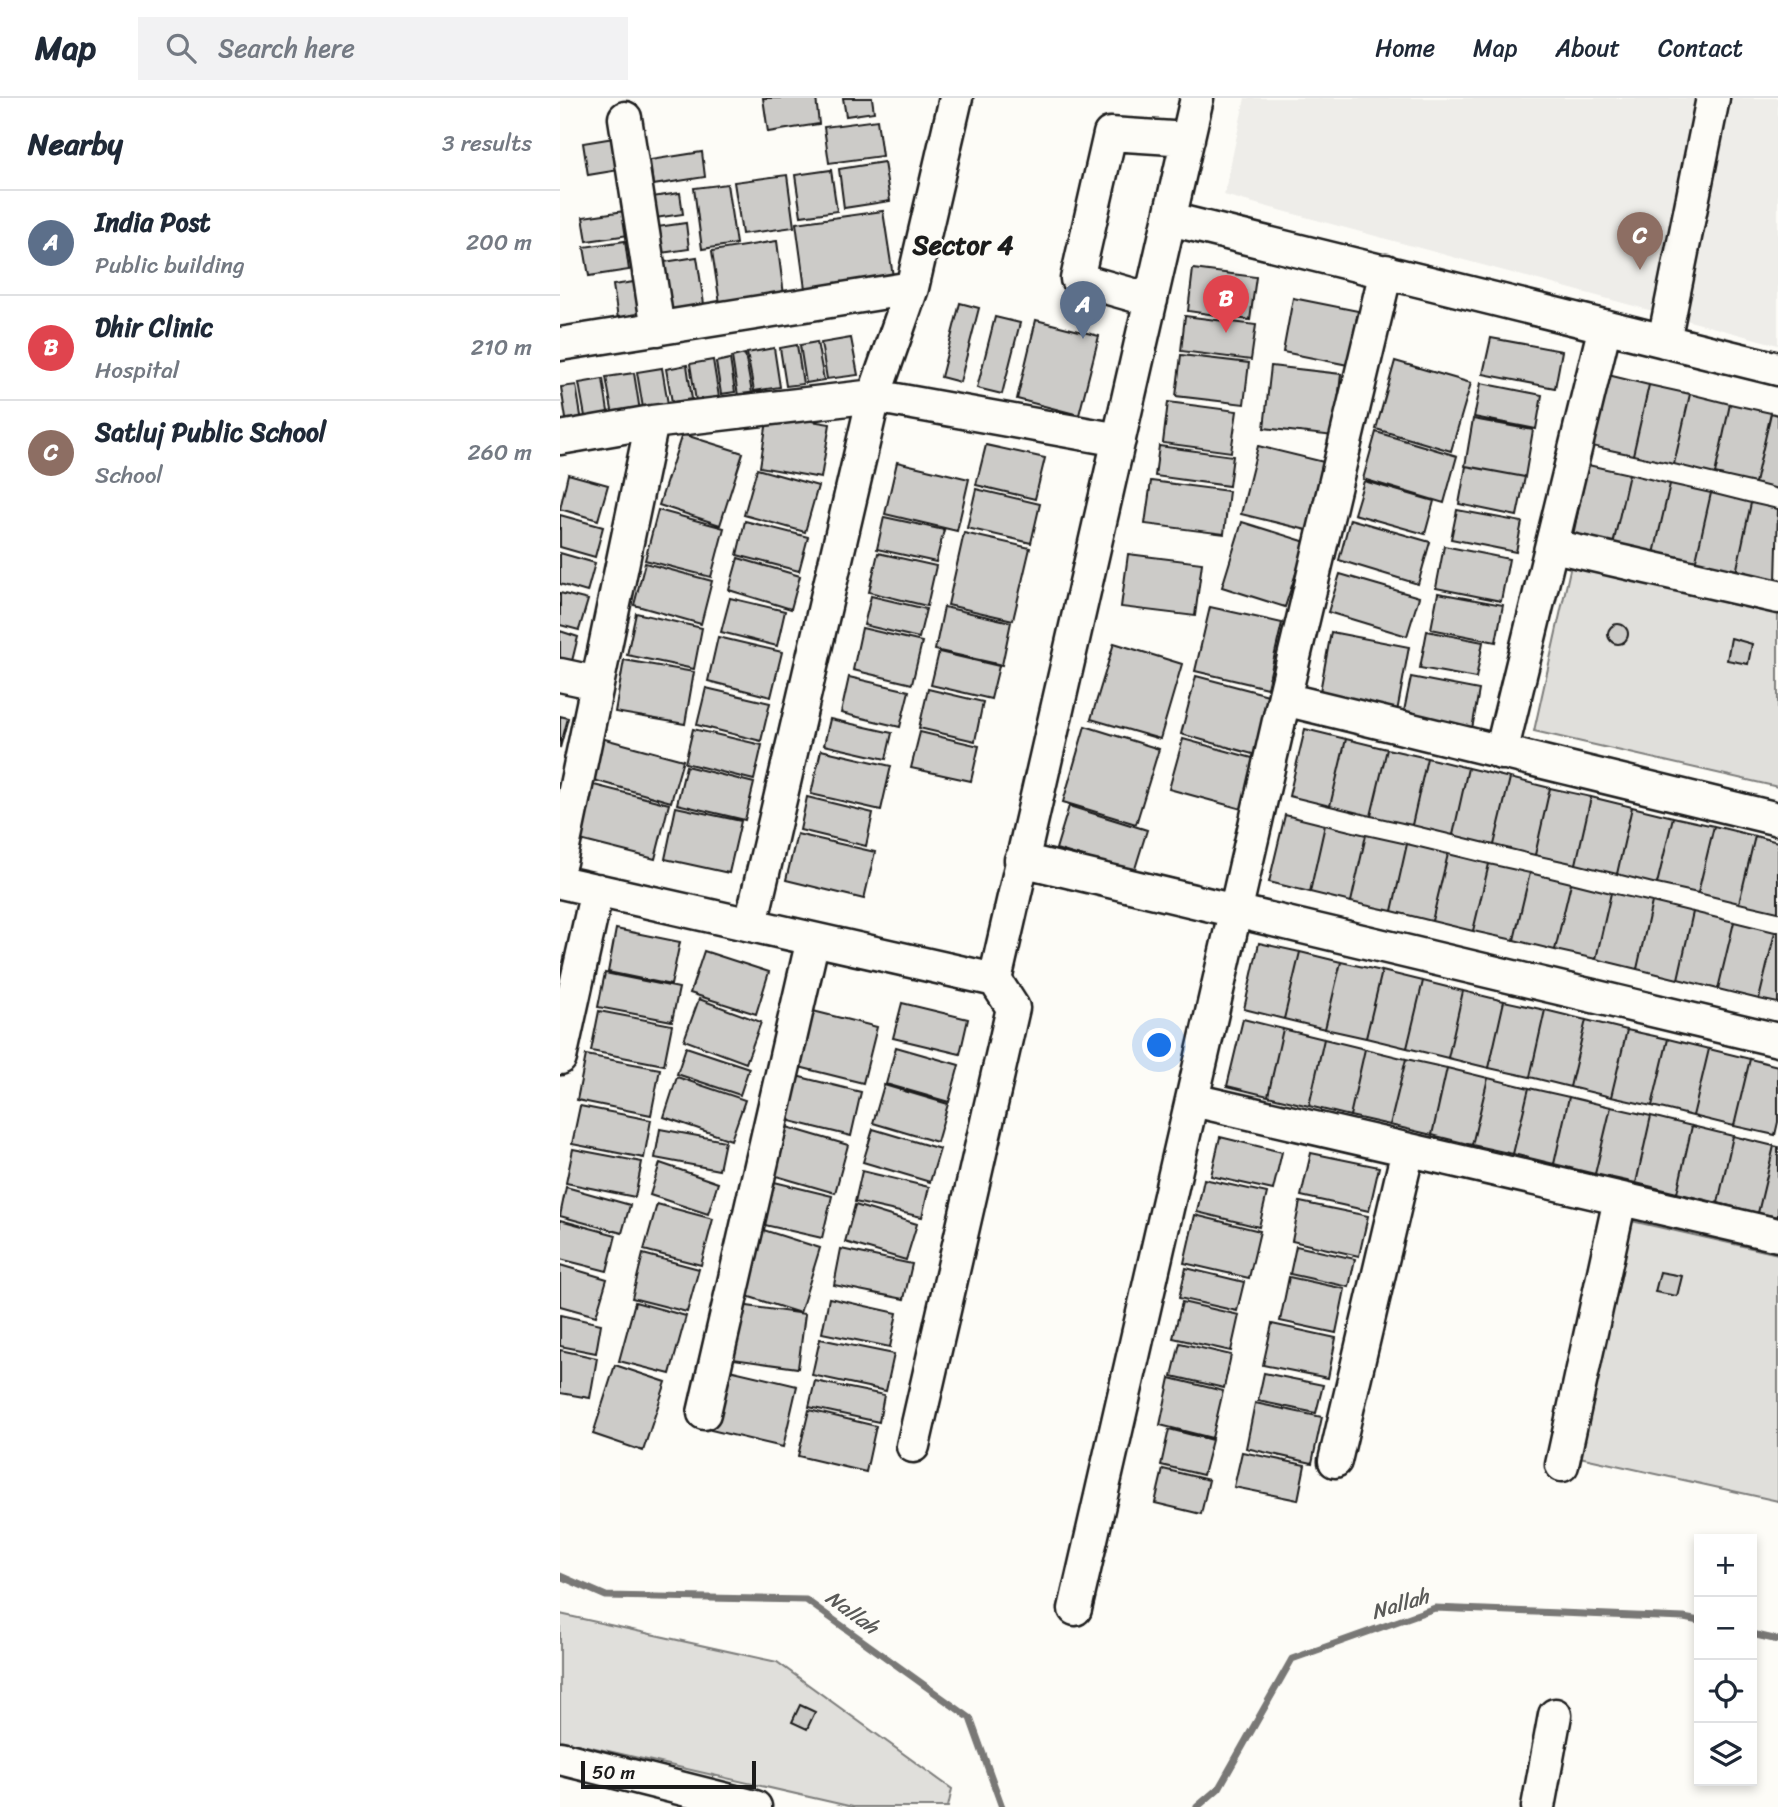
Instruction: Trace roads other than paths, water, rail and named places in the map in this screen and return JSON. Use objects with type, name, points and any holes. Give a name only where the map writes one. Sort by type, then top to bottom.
[{"type":"street","points":[[751,924],[874,396],[912,288],[956,98]]},
{"type":"street","points":[[995,980],[1197,98]]},
{"type":"street","points":[[1664,341],[1713,98]]},
{"type":"street","points":[[625,118],[658,328]]},
{"type":"street","points":[[1151,300],[1077,279],[1110,134],[1188,139]]},
{"type":"street","points":[[1170,219],[1778,369]]},
{"type":"street","points":[[1075,1609],[1284,699],[1386,271]]},
{"type":"street","points":[[560,344],[912,288]]},
{"type":"street","points":[[1501,753],[1605,326]]},
{"type":"street","points":[[560,438],[652,422],[874,396],[1119,440]]},
{"type":"street","points":[[560,862],[652,422]]},
{"type":"street","points":[[1553,546],[1778,597]]},
{"type":"street","points":[[560,675],[597,683]]},
{"type":"street","points":[[1284,699],[1778,819]]},
{"type":"street","points":[[1021,860],[1778,1040]]},
{"type":"street","points":[[560,882],[995,980],[1013,1008],[913,1446]]},
{"type":"street","points":[[560,1058],[597,890]]},
{"type":"street","points":[[704,1413],[813,939]]},
{"type":"street","points":[[1193,1100],[1778,1236]]},
{"type":"street","points":[[1335,1461],[1408,1150]]},
{"type":"street","points":[[1562,1465],[1620,1199]]},
{"type":"street","points":[[1538,1807],[1555,1715]]},
{"type":"street","points":[[560,1758],[755,1807]]},
{"type":"waterway","name":"Nallah","points":[[560,1576],[606,1596],[806,1600],[970,1718],[1002,1807]]},
{"type":"waterway","name":"Nallah","points":[[1197,1807],[1219,1788],[1292,1659],[1435,1608],[1694,1620]]},
{"type":"waterway","name":"Nallah","points":[[1757,1635],[1778,1640]]},
{"type":"place","name":"Satluj Public School","points":[[1640,270]]},
{"type":"place","name":"Dhir Clinic","points":[[1226,333]]},
{"type":"place","name":"India Post","points":[[1083,339]]},
{"type":"district","name":"Sector 4","points":[[963,245]]}]
